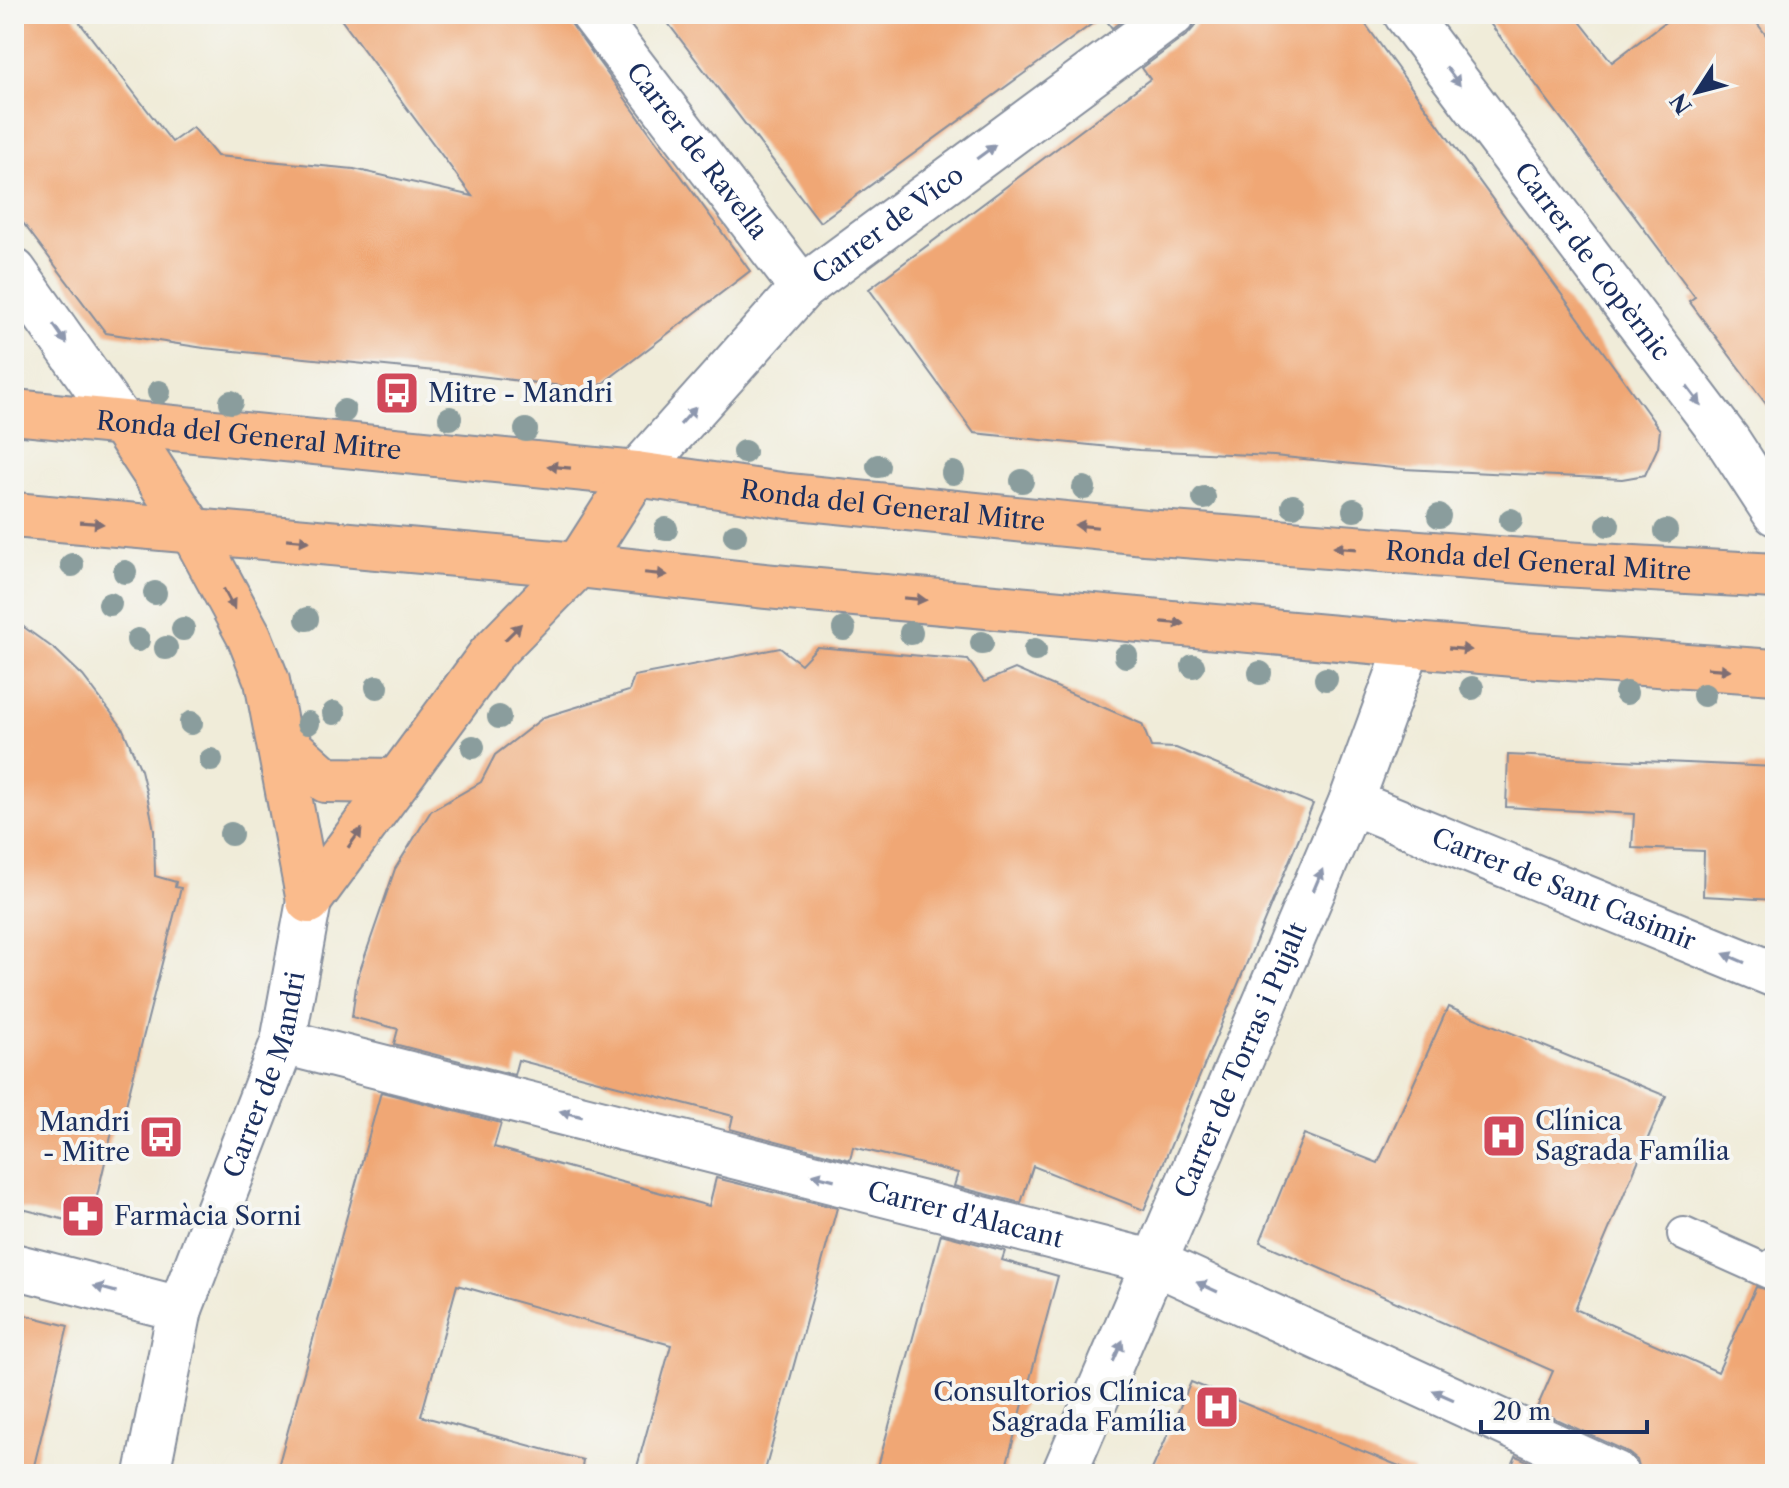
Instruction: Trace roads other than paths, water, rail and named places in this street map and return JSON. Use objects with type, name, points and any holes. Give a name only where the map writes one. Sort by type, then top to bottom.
[{"type":"main road","name":"Ronda del General Mitre","points":[[14,412],[636,474],[788,496],[1145,532],[1563,564],[1775,576]]},
{"type":"main road","points":[[123,425],[192,530],[249,636],[267,681],[309,901]]},
{"type":"main road","points":[[309,901],[490,655],[578,565],[636,474]]},
{"type":"main road","points":[[14,515],[1572,659],[1775,672]]},
{"type":"main road","points":[[279,738],[326,780],[397,781]]},
{"type":"street","name":"Carrer de Ravella","points":[[593,14],[802,288]]},
{"type":"street","name":"Carrer de Vico","points":[[636,474],[802,288],[1173,14]]},
{"type":"street","name":"Carrer de Copèrnic","points":[[1406,14],[1728,441],[1775,513]]},
{"type":"street","points":[[14,271],[123,425]]},
{"type":"street","name":"Carrer de Torras i Pujalt","points":[[1064,1474],[1351,802],[1409,644]]},
{"type":"street","name":"Carrer de Sant Casimir","points":[[1351,802],[1775,975]]},
{"type":"street","name":"Carrer de Mandri","points":[[147,1474],[180,1309],[283,1042],[309,901]]},
{"type":"street","name":"Carrer d'Alacant","points":[[283,1042],[1156,1263],[1616,1474]]},
{"type":"street","points":[[14,1266],[180,1309]]},
{"type":"lane","points":[[1684,1234],[1771,1273],[1775,1264]]},
{"type":"place","name":"Mitre - Mandri","points":[[397,393]]},
{"type":"place","name":"Clínica Sagrada Família","points":[[1504,1136]]},
{"type":"place","name":"Mandri - Mitre","points":[[161,1137]]},
{"type":"place","name":"Farmàcia Sorni","points":[[83,1216]]},
{"type":"place","name":"Consultorios Clínica Sagrada Família","points":[[1217,1407]]}]
